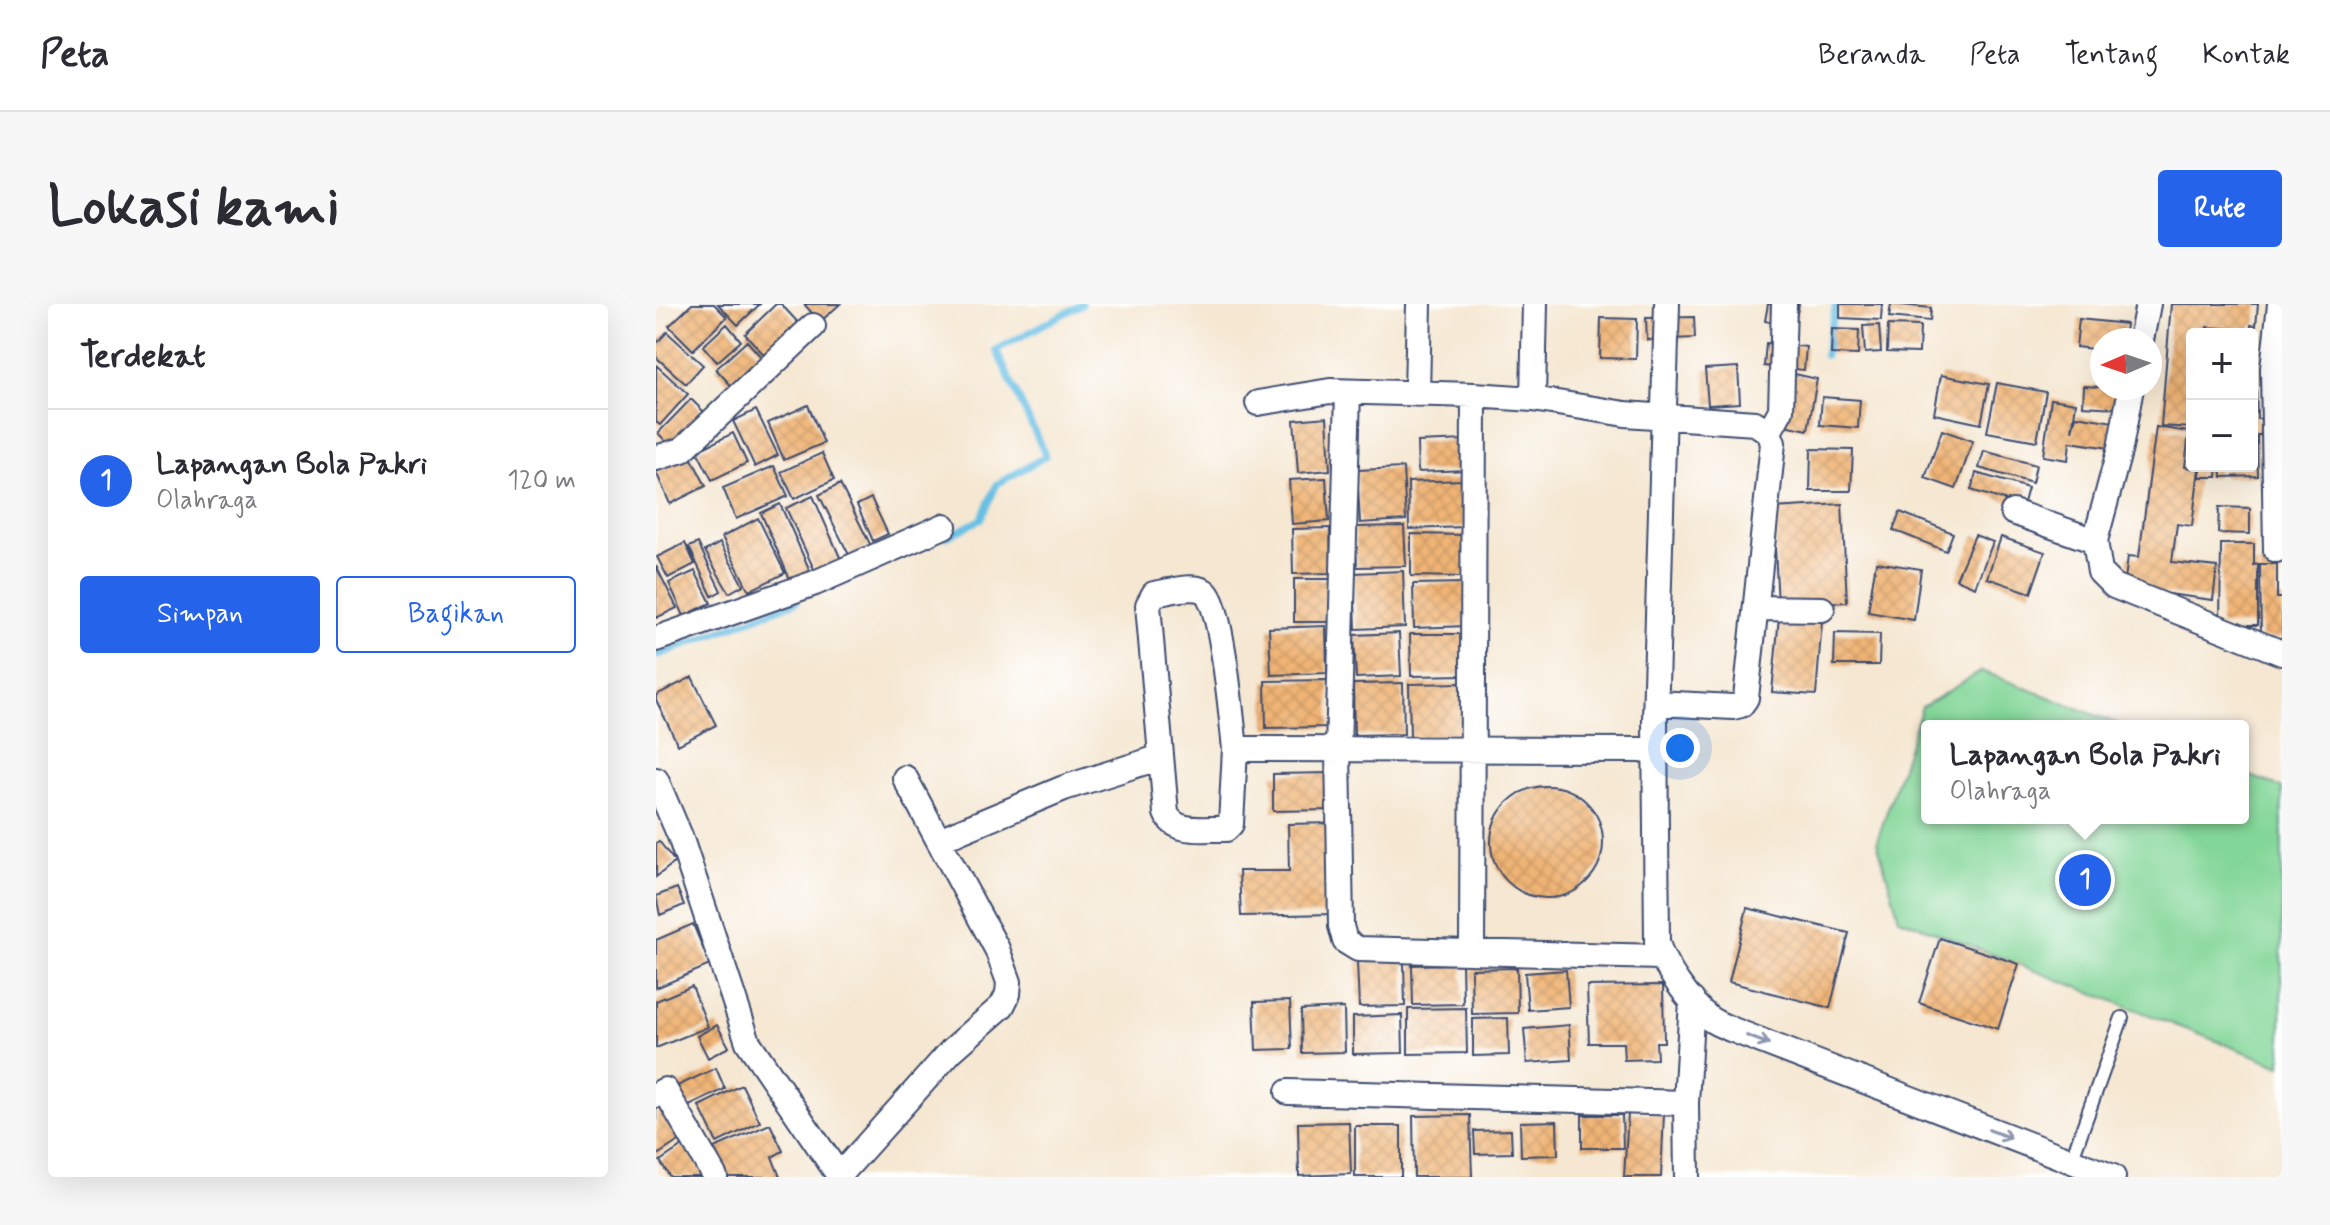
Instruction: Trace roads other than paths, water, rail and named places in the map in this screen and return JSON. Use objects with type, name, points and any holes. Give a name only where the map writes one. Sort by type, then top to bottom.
[{"type":"street","points":[[1417,394],[1419,304]]},
{"type":"street","points":[[1533,399],[1535,304]]},
{"type":"street","points":[[1667,304],[1656,703],[1657,941],[1661,957],[1692,1000],[1711,1019],[1733,1030],[2069,1169],[2113,1177]]},
{"type":"street","points":[[1769,432],[1781,410],[1784,304]]},
{"type":"street","points":[[2143,328],[2148,304]]},
{"type":"street","points":[[2276,550],[2280,304]]},
{"type":"street","points":[[656,458],[682,450],[813,326]]},
{"type":"street","points":[[1258,403],[1330,391],[1474,395],[1533,399],[1625,414],[1755,423],[1769,432],[1773,443],[1746,698],[1741,705],[1656,703]]},
{"type":"street","points":[[1348,392],[1338,750],[1341,926],[1345,941],[1358,949],[1661,957]]},
{"type":"street","points":[[1472,952],[1474,395]]},
{"type":"street","points":[[2129,400],[2120,448],[2095,541],[2100,572],[2114,586],[2282,653]]},
{"type":"street","points":[[2013,512],[2095,541]]},
{"type":"street","points":[[656,639],[815,583],[944,526]]},
{"type":"street","points":[[1191,589],[1203,590],[1210,596],[1215,607],[1235,749],[1234,813],[1231,824],[1226,829],[1178,827],[1170,823],[1166,813],[1148,605],[1154,594],[1191,589]]},
{"type":"street","points":[[1756,608],[1822,609]]},
{"type":"street","points":[[1235,749],[1656,750]]},
{"type":"street","points":[[939,840],[1064,788],[1161,757]]},
{"type":"street","points":[[656,780],[680,836],[748,1042],[840,1176],[951,1051],[1002,1006],[1008,994],[1006,970],[997,949],[905,778]]},
{"type":"street","points":[[1687,1177],[1686,1103],[1692,1000]]},
{"type":"street","points":[[660,1092],[715,1177]]},
{"type":"street","points":[[1288,1092],[1686,1103]]},
{"type":"lane","points":[[2069,1169],[2122,1018]]},
{"type":"waterway","points":[[947,537],[981,519],[997,484],[1046,456],[996,350],[1082,304]]},
{"type":"waterway","points":[[1825,355],[1836,304]]},
{"type":"waterway","points":[[656,656],[796,602]]},
{"type":"place","name":"Lapangan Bola Pakri","points":[[2085,880]]}]
